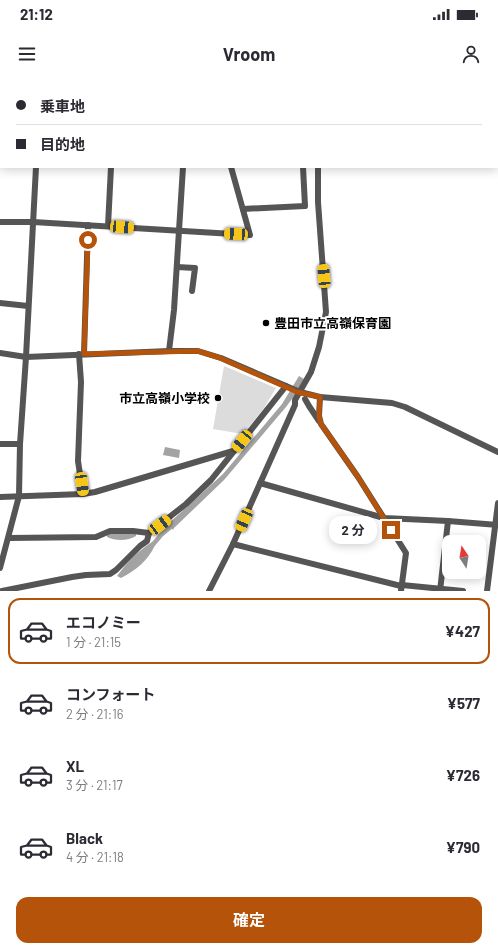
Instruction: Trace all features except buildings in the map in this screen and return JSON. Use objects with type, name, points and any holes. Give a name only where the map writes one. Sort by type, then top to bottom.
[{"type":"street","points":[[0,568],[19,496],[20,444],[36,168]]},
{"type":"street","points":[[108,226],[111,168]]},
{"type":"street","points":[[170,351],[183,168]]},
{"type":"street","points":[[0,222],[33,222],[250,235],[231,168]]},
{"type":"street","points":[[243,209],[304,206],[303,168]]},
{"type":"street","points":[[2,591],[72,577],[110,574],[116,570],[147,541],[149,533],[186,504],[211,480],[234,451],[311,372],[319,347],[326,312],[318,202],[318,168]]},
{"type":"street","points":[[83,494],[78,461],[81,354],[88,225]]},
{"type":"street","points":[[177,267],[195,268],[192,292]]},
{"type":"street","points":[[0,303],[28,306]]},
{"type":"street","points":[[0,353],[26,357],[198,351],[220,358],[294,390],[320,397],[398,405],[410,409],[498,452]]},
{"type":"street","points":[[209,591],[233,544],[260,484],[294,390]]},
{"type":"street","points":[[320,397],[319,416],[321,424]]},
{"type":"street","points":[[305,399],[308,406],[358,477],[406,553],[401,587]]},
{"type":"street","points":[[0,444],[20,444]]},
{"type":"street","points":[[0,497],[83,494],[96,492],[234,451]]},
{"type":"street","points":[[260,484],[384,518],[496,525]]},
{"type":"street","points":[[487,591],[498,503]]},
{"type":"street","points":[[440,590],[448,521]]},
{"type":"street","points":[[9,538],[96,537],[102,536],[110,531],[149,533]]},
{"type":"street","points":[[233,544],[401,587],[463,591]]},
{"type":"shaded area","points":[[224,366],[276,388],[264,408],[243,434],[213,429]]},
{"type":"shaded area","points":[[299,376],[304,379],[286,407],[224,480],[173,530],[168,524],[223,474],[282,404]]},
{"type":"shaded area","points":[[165,447],[180,450],[179,458],[163,455]]},
{"type":"shaded area","points":[[131,532],[136,534],[136,536],[129,539],[122,540],[107,537],[107,535],[111,533]]},
{"type":"shaded area","points":[[152,542],[155,545],[152,551],[141,564],[132,572],[121,578],[117,576],[133,557]]},
{"type":"waterway","points":[[150,548],[161,535],[174,524]]},
{"type":"place","name":"豊田市立高嶺保育園","points":[[266,323]]},
{"type":"place","name":"市立高嶺小学校","points":[[218,398]]},
{"type":"route","points":[[88,240],[84,354],[198,351],[220,358],[291,388],[297,392],[320,397],[319,416],[321,424],[358,477],[391,530]]}]
